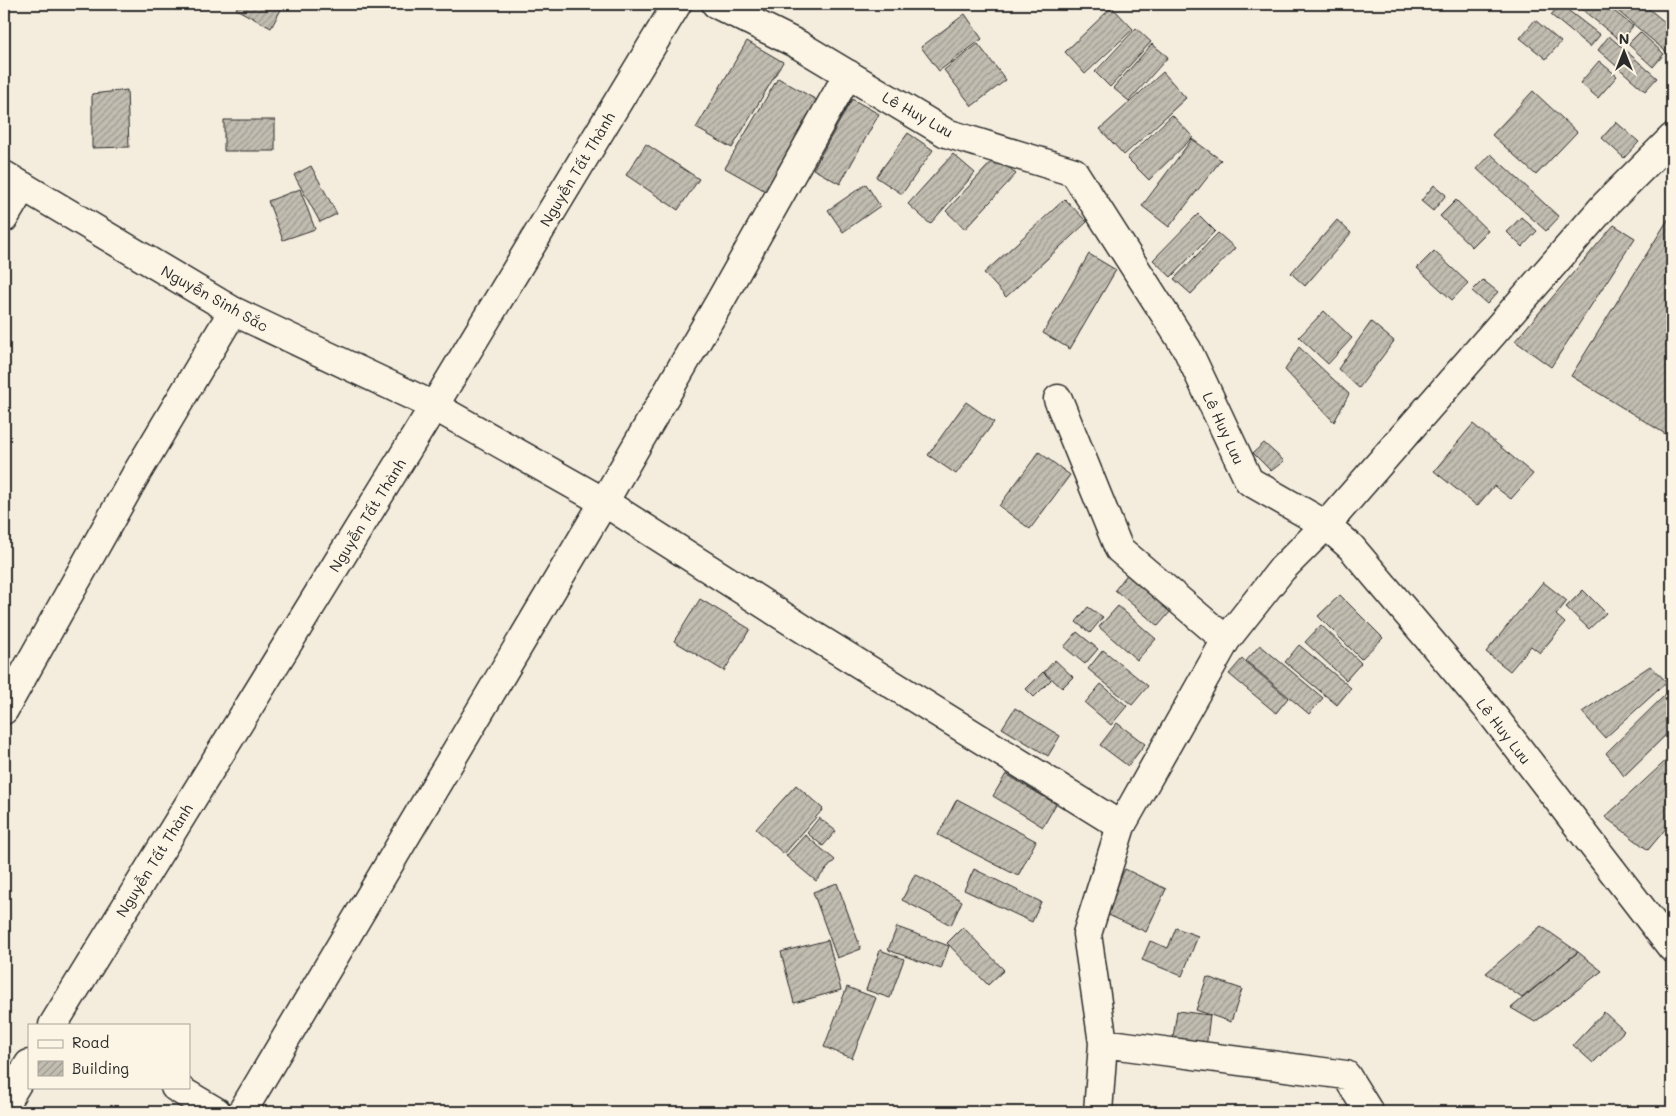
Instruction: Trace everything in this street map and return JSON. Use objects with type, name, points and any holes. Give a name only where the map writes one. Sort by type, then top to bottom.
[{"type":"street","name":"Nguyễn Tất Thành","points":[[54,1024],[434,406],[677,4]]},
{"type":"street","name":"Lê Huy Lưu","points":[[716,4],[799,45],[946,133],[1074,172],[1187,349],[1249,481],[1326,525],[1351,547],[1488,709],[1672,948]]},
{"type":"street","points":[[242,1112],[604,502],[848,74]]},
{"type":"street","points":[[1098,1112],[1103,1043],[1087,934],[1121,826],[1226,640],[1282,569],[1326,525],[1605,204],[1672,138]]},
{"type":"street","name":"Nguyễn Sinh Sắc","points":[[13,180],[233,311],[434,406],[604,502],[816,637],[1121,826]]},
{"type":"street","points":[[4,218],[13,180]]},
{"type":"street","points":[[4,710],[135,476],[233,311]]},
{"type":"street","points":[[1058,399],[1119,549],[1226,640]]},
{"type":"street","points":[[1103,1043],[1346,1074],[1369,1112]]},
{"type":"street","points":[[4,1105],[28,1066]]},
{"type":"street","points":[[177,1088],[217,1112]]},
{"type":"building","points":[[239,4],[284,4],[271,28],[236,9]]},
{"type":"building","points":[[1560,4],[1600,35],[1590,47],[1551,15]]},
{"type":"building","points":[[1575,4],[1605,4],[1633,26],[1621,41]]},
{"type":"building","points":[[1616,4],[1643,4],[1672,28],[1672,53],[1670,55],[1613,7]]},
{"type":"building","points":[[1112,7],[1133,29],[1085,74],[1065,52]]},
{"type":"building","points":[[965,14],[982,39],[939,71],[921,47]]},
{"type":"building","points":[[1535,20],[1561,42],[1546,59],[1520,38]]},
{"type":"building","points":[[1136,28],[1151,42],[1110,87],[1095,72]]},
{"type":"building","points":[[1640,32],[1664,54],[1653,67],[1628,44]]},
{"type":"building","points":[[1609,36],[1657,78],[1645,91],[1598,50]]},
{"type":"building","points":[[747,41],[783,62],[732,148],[696,128]]},
{"type":"building","points":[[978,44],[1006,80],[972,106],[944,70]]},
{"type":"building","points":[[1152,44],[1168,57],[1129,101],[1113,88]]},
{"type":"building","points":[[1599,61],[1617,76],[1598,98],[1580,83]]},
{"type":"building","points":[[1163,72],[1186,98],[1124,155],[1100,129]]},
{"type":"building","points":[[778,78],[822,103],[769,193],[725,168]]},
{"type":"building","points":[[127,90],[129,147],[92,148],[92,94]]},
{"type":"building","points":[[1533,91],[1577,132],[1536,175],[1492,135]]},
{"type":"building","points":[[852,99],[879,114],[840,184],[813,169]]},
{"type":"building","points":[[1172,115],[1193,137],[1149,180],[1127,158]]},
{"type":"building","points":[[224,120],[275,120],[275,151],[224,151]]},
{"type":"building","points":[[1616,122],[1639,142],[1624,158],[1602,138]]},
{"type":"building","points":[[908,133],[933,150],[902,194],[876,177]]},
{"type":"building","points":[[1192,139],[1221,160],[1169,227],[1142,206]]},
{"type":"building","points":[[646,144],[699,179],[678,210],[626,175]]},
{"type":"building","points":[[953,154],[975,173],[930,224],[908,204]]},
{"type":"building","points":[[1491,154],[1559,217],[1546,231],[1477,169]]},
{"type":"building","points":[[997,156],[1016,174],[965,229],[946,211]]},
{"type":"building","points":[[311,166],[337,214],[320,222],[294,175]]},
{"type":"building","points":[[866,184],[880,206],[843,232],[828,210]]},
{"type":"building","points":[[1434,185],[1446,195],[1433,211],[1421,201]]},
{"type":"building","points":[[300,189],[315,229],[283,240],[268,201]]},
{"type":"building","points":[[1065,199],[1087,222],[1006,297],[984,273]]},
{"type":"building","points":[[1456,200],[1488,231],[1472,247],[1440,216]]},
{"type":"building","points":[[1672,213],[1672,438],[1571,376]]},
{"type":"building","points":[[1198,214],[1215,231],[1171,277],[1153,260]]},
{"type":"building","points":[[1521,217],[1537,231],[1522,247],[1507,232]]},
{"type":"building","points":[[1337,220],[1351,233],[1305,286],[1291,273]]},
{"type":"building","points":[[1614,225],[1635,238],[1551,367],[1515,341]]},
{"type":"building","points":[[1218,233],[1235,248],[1191,294],[1174,279]]},
{"type":"building","points":[[1434,251],[1468,283],[1452,300],[1417,268]]},
{"type":"building","points":[[1089,254],[1116,270],[1070,349],[1043,333]]},
{"type":"building","points":[[1483,280],[1498,292],[1487,304],[1472,291]]},
{"type":"building","points":[[1324,311],[1352,338],[1328,364],[1299,337]]},
{"type":"building","points":[[1371,322],[1394,341],[1359,388],[1338,369]]},
{"type":"building","points":[[1299,347],[1349,394],[1334,422],[1285,370]]},
{"type":"building","points":[[966,402],[994,422],[956,474],[928,455]]},
{"type":"building","points":[[1473,424],[1533,474],[1511,499],[1494,486],[1477,506],[1434,471]]},
{"type":"building","points":[[1264,443],[1284,461],[1271,471],[1253,453]]},
{"type":"building","points":[[1039,452],[1070,475],[1030,529],[999,506]]},
{"type":"building","points":[[1132,568],[1177,604],[1158,626],[1115,590]]},
{"type":"building","points":[[1543,582],[1567,601],[1556,615],[1565,623],[1540,653],[1531,646],[1510,671],[1486,652]]},
{"type":"building","points":[[1583,590],[1606,613],[1589,629],[1566,607]]},
{"type":"building","points":[[1340,595],[1383,638],[1361,659],[1318,616]]},
{"type":"building","points":[[700,599],[750,629],[724,671],[674,641]]},
{"type":"building","points":[[1118,606],[1156,639],[1137,660],[1099,627]]},
{"type":"building","points":[[1088,607],[1103,617],[1090,633],[1076,622]]},
{"type":"building","points":[[1321,625],[1361,663],[1346,680],[1305,642]]},
{"type":"building","points":[[1077,632],[1098,649],[1085,664],[1064,647]]},
{"type":"building","points":[[1260,645],[1323,698],[1309,714],[1246,661]]},
{"type":"building","points":[[1299,645],[1351,688],[1337,705],[1285,662]]},
{"type":"building","points":[[1103,650],[1148,686],[1132,705],[1088,669]]},
{"type":"building","points":[[1242,659],[1288,698],[1276,713],[1229,674]]},
{"type":"building","points":[[1055,660],[1073,677],[1062,688],[1044,672]]},
{"type":"building","points":[[1650,666],[1667,682],[1605,738],[1582,712]]},
{"type":"building","points":[[1043,672],[1051,680],[1034,697],[1026,689]]},
{"type":"building","points":[[1101,684],[1127,706],[1111,725],[1085,703]]},
{"type":"building","points":[[1670,690],[1672,691],[1672,732],[1671,730],[1624,776],[1606,753]]},
{"type":"building","points":[[1015,708],[1060,736],[1048,756],[1002,728]]},
{"type":"building","points":[[1117,723],[1145,744],[1128,766],[1100,745]]},
{"type":"building","points":[[1672,755],[1672,821],[1648,850],[1605,817]]},
{"type":"building","points":[[1006,774],[1056,804],[1043,827],[993,796]]},
{"type":"building","points":[[796,785],[823,809],[784,854],[756,829]]},
{"type":"building","points":[[957,799],[1036,841],[1018,876],[938,835]]},
{"type":"building","points":[[819,818],[836,831],[823,846],[807,833]]},
{"type":"building","points":[[805,835],[835,860],[816,881],[786,856]]},
{"type":"building","points":[[974,869],[1041,902],[1032,922],[964,890]]},
{"type":"building","points":[[1125,869],[1166,889],[1146,932],[1104,913]]},
{"type":"building","points":[[915,874],[962,901],[951,925],[902,900]]},
{"type":"building","points":[[837,883],[861,949],[837,958],[813,892]]},
{"type":"building","points":[[1541,926],[1578,952],[1522,998],[1486,973]]},
{"type":"building","points":[[897,927],[949,946],[941,969],[888,950]]},
{"type":"building","points":[[963,927],[1004,970],[988,985],[947,943]]},
{"type":"building","points":[[1176,928],[1198,936],[1182,976],[1142,960],[1150,941],[1168,948]]},
{"type":"building","points":[[828,940],[841,990],[794,1003],[781,952]]},
{"type":"building","points":[[880,950],[904,959],[890,998],[866,990]]},
{"type":"building","points":[[1578,952],[1602,971],[1535,1022],[1511,1008]]},
{"type":"building","points":[[1207,977],[1242,989],[1231,1022],[1196,1010]]},
{"type":"building","points":[[847,987],[876,998],[852,1058],[824,1047]]},
{"type":"building","points":[[1177,1011],[1210,1015],[1206,1048],[1172,1044]]},
{"type":"building","points":[[1604,1012],[1624,1031],[1593,1063],[1573,1045]]}]
